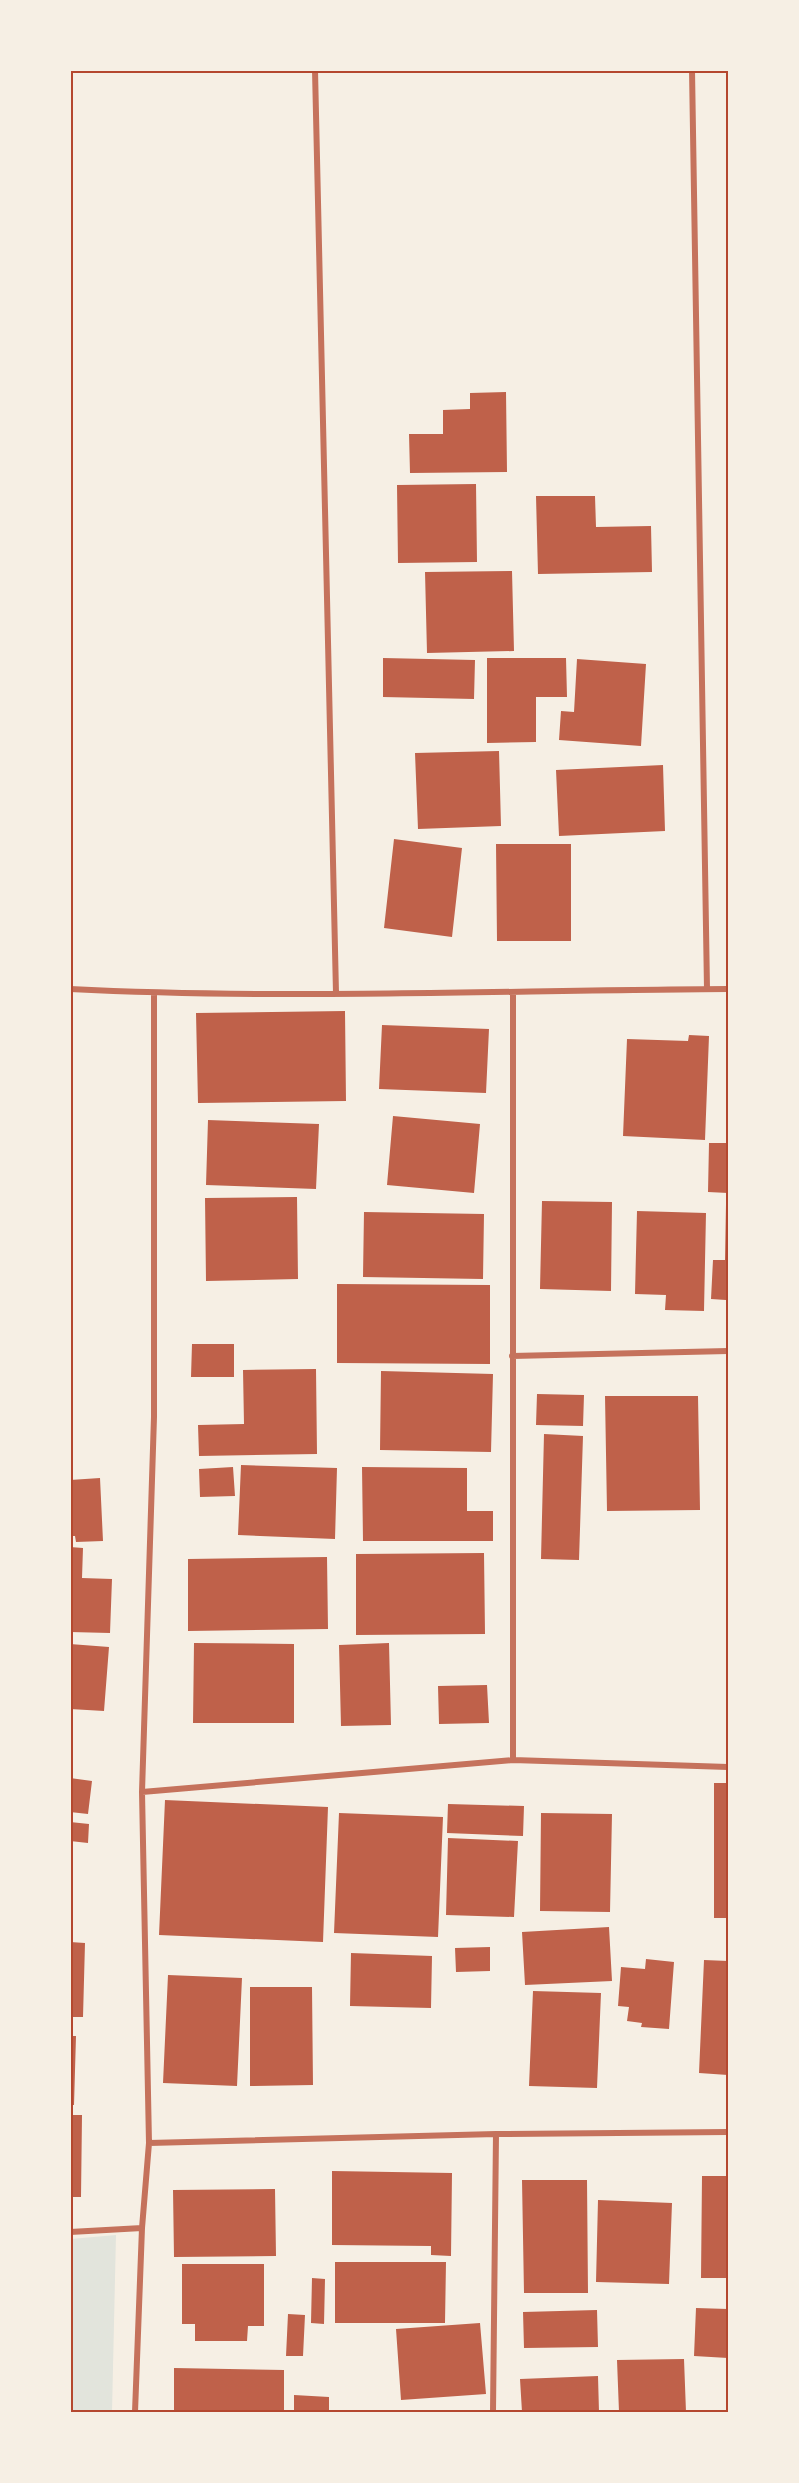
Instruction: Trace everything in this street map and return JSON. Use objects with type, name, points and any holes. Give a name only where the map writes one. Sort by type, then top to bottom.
[{"type":"street","points":[[315,70],[336,993]]},
{"type":"street","points":[[692,70],[707,989]]},
{"type":"street","points":[[70,989],[154,993],[513,993],[729,989]]},
{"type":"street","points":[[135,2412],[142,2228],[149,2143],[142,1792],[154,1417],[154,993]]},
{"type":"street","points":[[513,993],[513,1760]]},
{"type":"street","points":[[512,1356],[729,1351]]},
{"type":"street","points":[[142,1792],[513,1760],[729,1767]]},
{"type":"street","points":[[149,2143],[496,2134],[729,2133]]},
{"type":"street","points":[[493,2412],[496,2134]]},
{"type":"street","points":[[70,2232],[142,2228]]},
{"type":"shaded area","points":[[116,2235],[112,2412],[71,2412],[71,2239]]},
{"type":"building","points":[[506,392],[507,472],[410,473],[409,434],[443,434],[443,410],[470,409],[470,393]]},
{"type":"building","points":[[476,484],[477,562],[398,563],[397,485]]},
{"type":"building","points":[[536,496],[595,496],[596,527],[651,526],[652,572],[538,574]]},
{"type":"building","points":[[512,571],[514,651],[427,653],[425,572]]},
{"type":"building","points":[[383,658],[475,660],[474,699],[383,697]]},
{"type":"building","points":[[487,658],[566,658],[567,697],[536,697],[536,742],[487,743]]},
{"type":"building","points":[[577,659],[646,664],[641,746],[559,740],[561,711],[574,712]]},
{"type":"building","points":[[499,751],[501,826],[418,829],[415,753]]},
{"type":"building","points":[[663,765],[665,831],[559,836],[556,770]]},
{"type":"building","points":[[394,839],[462,848],[452,937],[384,928]]},
{"type":"building","points":[[496,844],[571,844],[571,941],[497,941]]},
{"type":"building","points":[[345,1011],[346,1101],[198,1103],[196,1013]]},
{"type":"building","points":[[382,1025],[489,1029],[486,1093],[379,1089]]},
{"type":"building","points":[[689,1035],[709,1036],[705,1140],[623,1136],[627,1039],[688,1041]]},
{"type":"building","points":[[393,1116],[480,1124],[474,1193],[387,1185]]},
{"type":"building","points":[[208,1120],[319,1124],[316,1189],[206,1185]]},
{"type":"building","points":[[709,1143],[728,1143],[728,1193],[708,1192]]},
{"type":"building","points":[[297,1197],[298,1279],[206,1281],[205,1198]]},
{"type":"building","points":[[542,1201],[612,1202],[611,1291],[540,1289]]},
{"type":"building","points":[[726,1204],[728,1204],[728,1313],[726,1313],[726,1300],[711,1299],[713,1260],[725,1260]]},
{"type":"building","points":[[637,1211],[706,1213],[704,1311],[665,1310],[666,1295],[635,1294]]},
{"type":"building","points":[[364,1212],[484,1214],[483,1279],[363,1277]]},
{"type":"building","points":[[337,1284],[490,1285],[490,1364],[337,1363]]},
{"type":"building","points":[[192,1344],[234,1344],[234,1377],[191,1377]]},
{"type":"building","points":[[316,1369],[317,1454],[199,1456],[198,1425],[244,1424],[243,1370]]},
{"type":"building","points":[[381,1371],[493,1374],[491,1452],[380,1450]]},
{"type":"building","points":[[537,1394],[584,1395],[583,1426],[536,1425]]},
{"type":"building","points":[[605,1396],[698,1396],[700,1510],[607,1511]]},
{"type":"building","points":[[544,1434],[583,1436],[579,1560],[541,1559]]},
{"type":"building","points":[[241,1465],[337,1468],[335,1539],[238,1535]]},
{"type":"building","points":[[233,1467],[235,1496],[200,1497],[199,1469]]},
{"type":"building","points":[[362,1467],[467,1468],[467,1511],[493,1511],[493,1541],[363,1541]]},
{"type":"building","points":[[100,1478],[103,1541],[76,1542],[75,1536],[70,1536],[70,1480]]},
{"type":"building","points":[[70,1547],[83,1548],[82,1578],[112,1579],[110,1633],[70,1632]]},
{"type":"building","points":[[484,1553],[485,1634],[356,1635],[356,1554]]},
{"type":"building","points":[[327,1557],[328,1629],[188,1631],[188,1559]]},
{"type":"building","points":[[194,1643],[294,1644],[294,1723],[193,1723]]},
{"type":"building","points":[[389,1643],[391,1725],[341,1726],[339,1645]]},
{"type":"building","points":[[70,1644],[109,1647],[104,1711],[70,1709]]},
{"type":"building","points":[[487,1685],[489,1723],[439,1724],[438,1686]]},
{"type":"building","points":[[70,1778],[92,1781],[88,1814],[70,1812]]},
{"type":"building","points":[[714,1783],[728,1783],[728,1918],[714,1918]]},
{"type":"building","points":[[165,1800],[328,1807],[323,1942],[159,1935]]},
{"type":"building","points":[[448,1804],[524,1806],[523,1836],[447,1833]]},
{"type":"building","points":[[339,1813],[443,1817],[438,1937],[334,1933]]},
{"type":"building","points":[[541,1813],[612,1814],[610,1912],[540,1911]]},
{"type":"building","points":[[70,1822],[89,1824],[88,1843],[70,1841]]},
{"type":"building","points":[[448,1838],[518,1841],[514,1917],[446,1915]]},
{"type":"building","points":[[609,1927],[612,1981],[525,1985],[522,1932]]},
{"type":"building","points":[[70,1942],[85,1943],[83,2017],[70,2017]]},
{"type":"building","points":[[490,1947],[490,1971],[456,1972],[455,1948]]},
{"type":"building","points":[[351,1953],[432,1956],[431,2008],[350,2006]]},
{"type":"building","points":[[646,1959],[674,1962],[669,2029],[641,2027],[642,2023],[627,2021],[629,2007],[618,2006],[621,1967],[645,1969]]},
{"type":"building","points":[[704,1960],[728,1961],[728,2075],[699,2073]]},
{"type":"building","points":[[168,1975],[242,1978],[237,2086],[163,2083]]},
{"type":"building","points":[[250,1987],[312,1987],[313,2085],[250,2086]]},
{"type":"building","points":[[533,1991],[601,1993],[597,2088],[529,2086]]},
{"type":"building","points":[[70,2036],[76,2036],[74,2105],[70,2105]]},
{"type":"building","points":[[70,2115],[82,2115],[81,2197],[70,2197]]},
{"type":"building","points":[[332,2171],[452,2173],[451,2256],[431,2255],[431,2246],[332,2245]]},
{"type":"building","points":[[702,2176],[728,2176],[728,2278],[701,2278]]},
{"type":"building","points":[[522,2180],[587,2180],[588,2293],[524,2293]]},
{"type":"building","points":[[275,2189],[276,2256],[174,2257],[173,2190]]},
{"type":"building","points":[[598,2200],[672,2203],[669,2284],[596,2282]]},
{"type":"building","points":[[335,2262],[446,2262],[445,2323],[335,2323]]},
{"type":"building","points":[[182,2264],[264,2264],[264,2326],[248,2326],[247,2341],[195,2341],[195,2324],[182,2324]]},
{"type":"building","points":[[312,2278],[325,2279],[324,2324],[311,2323]]},
{"type":"building","points":[[696,2308],[728,2309],[728,2358],[694,2356]]},
{"type":"building","points":[[597,2310],[598,2347],[524,2348],[523,2312]]},
{"type":"building","points":[[288,2314],[305,2315],[303,2356],[286,2356]]},
{"type":"building","points":[[480,2323],[486,2394],[401,2400],[396,2329]]},
{"type":"building","points":[[684,2359],[686,2412],[619,2412],[617,2360]]},
{"type":"building","points":[[174,2368],[284,2370],[284,2412],[174,2412]]},
{"type":"building","points":[[598,2376],[599,2412],[522,2412],[520,2379]]},
{"type":"building","points":[[294,2395],[329,2397],[329,2412],[294,2412]]}]
